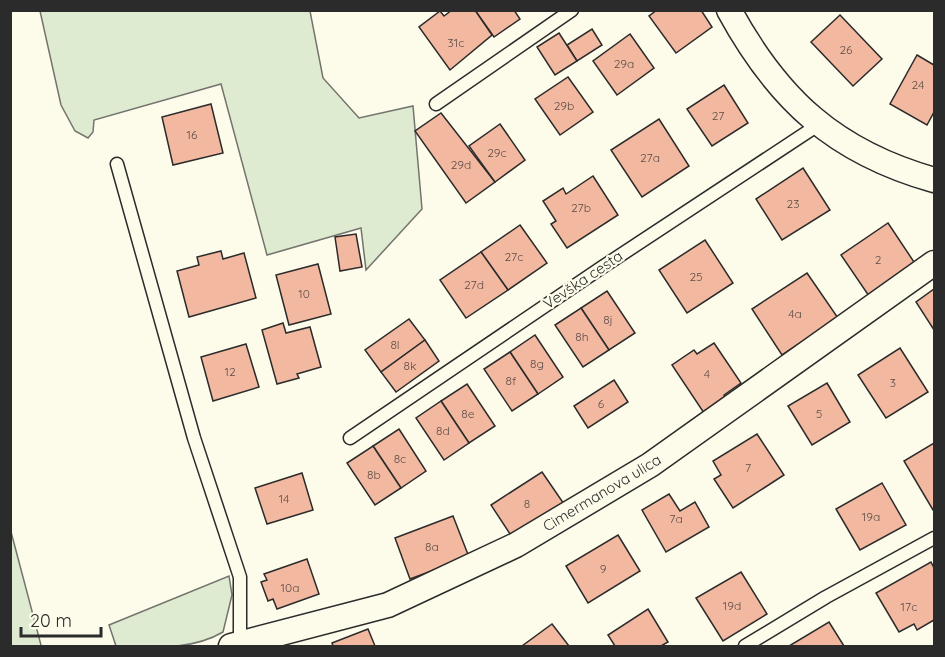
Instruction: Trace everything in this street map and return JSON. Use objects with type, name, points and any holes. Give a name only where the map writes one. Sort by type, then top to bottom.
[{"type":"street","points":[[729,10],[760,60],[788,96],[818,125],[863,152],[909,173],[934,180]]},
{"type":"street","name":"Cimermanova ulica","points":[[236,646],[388,605],[516,545],[658,459],[934,263]]},
{"type":"lane","points":[[436,104],[572,10]]},
{"type":"lane","name":"Vevška cesta","points":[[350,438],[818,125]]},
{"type":"lane","points":[[117,164],[194,438],[240,577],[236,646]]},
{"type":"lane","points":[[745,646],[826,597],[934,538]]},
{"type":"green space","points":[[40,11],[310,11],[323,78],[359,118],[413,106],[422,209],[366,270],[361,228],[267,255],[221,84],[94,120],[93,132],[88,138],[75,131],[61,105]]},
{"type":"green space","points":[[10,528],[41,645],[41,646],[11,646]]},
{"type":"green space","points":[[229,576],[232,595],[223,632],[185,645],[116,646],[109,625]]},
{"type":"building","points":[[452,10],[475,10],[492,35],[450,70],[419,27],[440,11],[444,16]]},
{"type":"building","points":[[475,10],[514,10],[520,19],[494,37]]},
{"type":"building","points":[[657,10],[701,10],[712,27],[676,53],[649,16]]},
{"type":"building","points":[[840,15],[882,59],[853,86],[811,42]]},
{"type":"building","points":[[592,29],[602,45],[577,61],[567,45]]},
{"type":"building","points":[[559,33],[577,61],[555,75],[537,47]]},
{"type":"building","points":[[630,34],[654,68],[617,95],[593,61]]},
{"type":"building","points":[[917,55],[934,65],[934,112],[927,125],[890,104]]},
{"type":"building","points":[[568,77],[593,112],[560,135],[535,99]]},
{"type":"building","points":[[724,85],[748,123],[712,146],[687,109]]},
{"type":"building","points":[[211,104],[223,153],[173,165],[162,117]]},
{"type":"building","points":[[441,113],[495,182],[466,203],[415,131]]},
{"type":"building","points":[[659,119],[689,166],[642,197],[611,150]]},
{"type":"building","points":[[500,124],[525,160],[495,182],[469,146]]},
{"type":"building","points":[[803,168],[830,210],[782,240],[756,199]]},
{"type":"building","points":[[593,176],[618,215],[567,248],[551,224],[556,221],[543,201],[563,188],[566,194]]},
{"type":"building","points":[[888,223],[916,265],[869,296],[841,255]]},
{"type":"building","points":[[520,225],[547,263],[508,290],[481,252]]},
{"type":"building","points":[[356,234],[362,267],[340,271],[335,237]]},
{"type":"building","points":[[705,240],[733,283],[687,313],[659,270]]},
{"type":"building","points":[[221,251],[223,259],[244,253],[256,298],[189,317],[177,271],[199,265],[197,257]]},
{"type":"building","points":[[481,252],[508,290],[466,318],[440,280]]},
{"type":"building","points":[[318,264],[331,314],[289,325],[276,275]]},
{"type":"building","points":[[807,273],[838,318],[782,355],[752,309]]},
{"type":"building","points":[[934,289],[934,330],[916,302]]},
{"type":"building","points":[[607,291],[635,333],[609,350],[581,308]]},
{"type":"building","points":[[581,308],[609,350],[583,367],[555,325]]},
{"type":"building","points":[[409,319],[425,340],[381,372],[365,350]]},
{"type":"building","points":[[283,323],[286,333],[310,327],[321,367],[297,374],[299,378],[277,384],[262,330]]},
{"type":"building","points":[[535,335],[563,377],[538,394],[510,352]]},
{"type":"building","points":[[425,340],[439,361],[396,392],[381,372]]},
{"type":"building","points":[[714,343],[741,383],[724,395],[727,398],[704,413],[672,365],[694,350],[697,354]]},
{"type":"building","points":[[246,344],[259,387],[213,401],[201,357]]},
{"type":"building","points":[[900,348],[928,392],[886,418],[858,375]]},
{"type":"building","points":[[510,352],[538,394],[512,411],[484,369]]},
{"type":"building","points":[[614,380],[628,402],[588,428],[574,406]]},
{"type":"building","points":[[827,383],[850,422],[812,445],[788,406]]},
{"type":"building","points":[[467,384],[495,426],[469,443],[441,401]]},
{"type":"building","points":[[441,401],[469,443],[444,460],[416,418]]},
{"type":"building","points":[[399,429],[426,471],[401,488],[373,446]]},
{"type":"building","points":[[757,434],[784,475],[733,508],[714,479],[721,475],[713,461]]},
{"type":"building","points":[[934,443],[934,510],[933,510],[904,461]]},
{"type":"building","points":[[373,446],[401,488],[375,505],[347,463]]},
{"type":"building","points":[[542,472],[564,504],[512,537],[491,505]]},
{"type":"building","points":[[302,473],[313,510],[267,524],[255,488]]},
{"type":"building","points":[[882,483],[906,525],[860,550],[836,509]]},
{"type":"building","points":[[669,494],[680,511],[695,502],[709,527],[666,552],[642,510]]},
{"type":"building","points":[[453,516],[469,557],[410,579],[395,538]]},
{"type":"building","points":[[618,535],[640,571],[588,603],[566,566]]},
{"type":"building","points":[[307,559],[319,594],[277,609],[273,599],[268,601],[261,582],[267,580],[264,574]]},
{"type":"building","points":[[931,562],[934,568],[934,620],[917,630],[914,624],[899,632],[876,593]]},
{"type":"building","points":[[741,572],[767,614],[723,641],[696,598]]},
{"type":"building","points":[[648,609],[668,642],[661,646],[615,646],[608,635]]},
{"type":"building","points":[[829,622],[844,646],[789,646]]},
{"type":"building","points":[[552,624],[569,646],[522,646]]},
{"type":"building","points":[[368,629],[375,646],[333,646],[332,643]]}]
